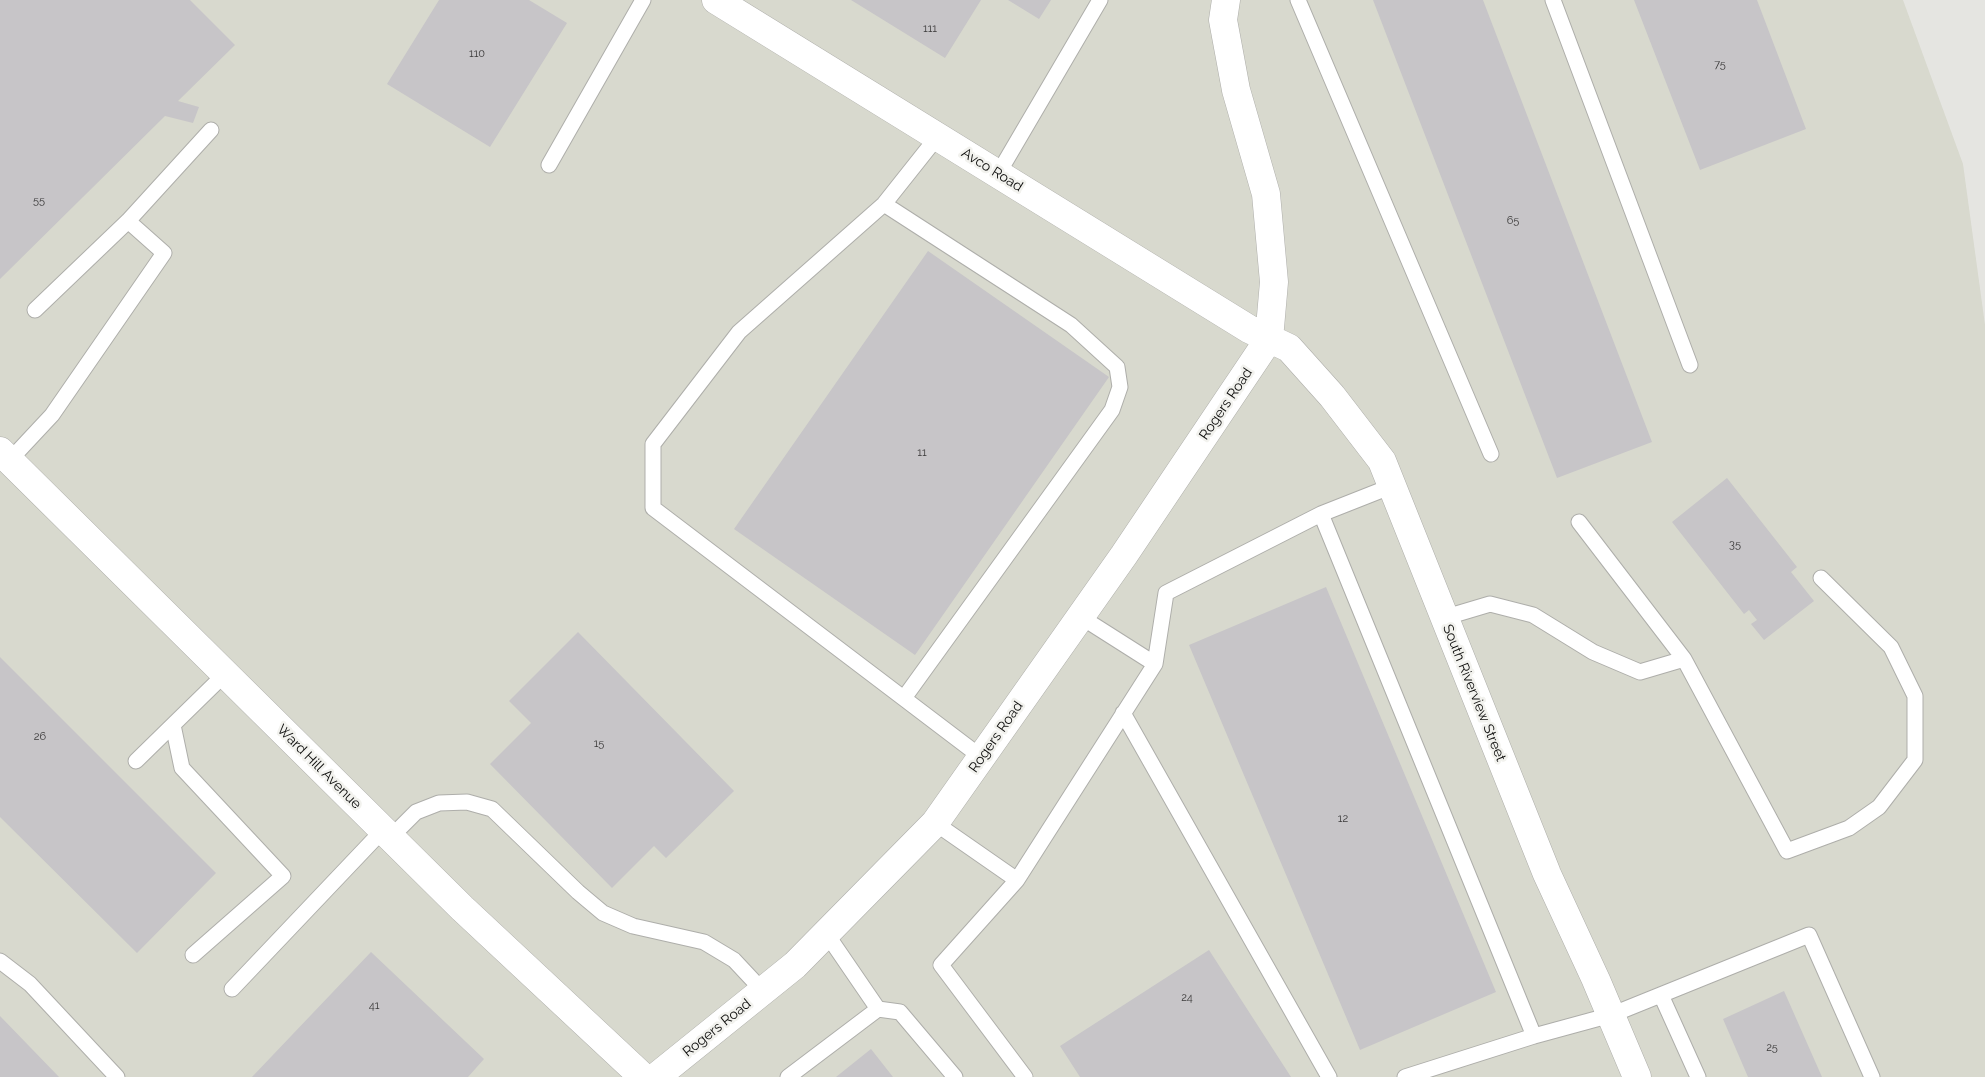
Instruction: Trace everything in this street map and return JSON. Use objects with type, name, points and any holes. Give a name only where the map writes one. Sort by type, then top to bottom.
[{"type":"street","name":"Avco Road","points":[[716,0],[1241,324],[1269,339]]},
{"type":"street","points":[[1226,0],[1223,20],[1236,90],[1266,194],[1274,282],[1269,339]]},
{"type":"street","name":"South Riverview Street","points":[[1269,339],[1289,348],[1332,396],[1382,461],[1443,618],[1547,874],[1637,1077]]},
{"type":"street","name":"Rogers Road","points":[[656,1077],[795,965],[935,823],[1081,616],[1269,339]]},
{"type":"street","name":"Ward Hill Avenue","points":[[5,456],[462,908],[643,1077]]},
{"type":"lane","points":[[550,165],[642,0]]},
{"type":"lane","points":[[998,174],[1100,0]]},
{"type":"lane","points":[[1298,0],[1491,454]]},
{"type":"lane","points":[[1554,0],[1690,365]]},
{"type":"lane","points":[[35,310],[128,221],[211,130]]},
{"type":"lane","points":[[938,136],[884,204],[739,332],[653,444],[653,508],[981,757]]},
{"type":"lane","points":[[884,204],[1071,325],[1117,367],[1120,387],[1112,410],[904,698]]},
{"type":"lane","points":[[5,456],[52,414],[164,253],[128,221]]},
{"type":"lane","points":[[1025,1077],[941,965],[1017,880],[1155,664],[1166,593],[1321,514],[1392,486]]},
{"type":"lane","points":[[1321,514],[1534,1036]]},
{"type":"lane","points":[[1579,522],[1684,659],[1787,852],[1849,828],[1879,807],[1915,760],[1915,696],[1891,647],[1821,578]]},
{"type":"lane","points":[[1443,618],[1490,604],[1533,615],[1593,652],[1640,672],[1684,659]]},
{"type":"lane","points":[[1081,616],[1155,664]]},
{"type":"lane","points":[[136,761],[226,674]]},
{"type":"lane","points":[[1123,713],[1329,1077]]},
{"type":"lane","points":[[173,726],[182,768],[283,876],[193,955]]},
{"type":"lane","points":[[232,989],[387,833],[416,812],[439,803],[467,802],[492,810],[578,892],[603,913],[633,926],[704,942],[734,960],[763,991]]},
{"type":"lane","points":[[935,823],[1017,880]]},
{"type":"lane","points":[[826,933],[878,1009]]},
{"type":"lane","points":[[1405,1077],[1534,1036],[1611,1015],[1809,936],[1872,1077]]},
{"type":"lane","points":[[0,961],[30,984],[117,1077]]},
{"type":"lane","points":[[1661,995],[1698,1077]]},
{"type":"lane","points":[[788,1077],[878,1009],[900,1012],[955,1077]]},
{"type":"shaded area","points":[[0,0],[1903,0],[1963,164],[1985,325],[1985,1077],[0,1077]]},
{"type":"building","points":[[0,0],[190,0],[235,45],[178,101],[199,107],[193,123],[165,116],[0,279]]},
{"type":"building","points":[[439,0],[529,0],[567,23],[490,147],[387,84]]},
{"type":"building","points":[[851,0],[981,0],[945,58]]},
{"type":"building","points":[[1008,0],[1051,0],[1039,19]]},
{"type":"building","points":[[1373,0],[1483,0],[1652,442],[1557,478]]},
{"type":"building","points":[[1634,0],[1757,0],[1806,129],[1700,170]]},
{"type":"building","points":[[928,251],[1109,377],[915,655],[734,529]]},
{"type":"building","points":[[1727,478],[1797,567],[1791,572],[1814,601],[1764,640],[1751,624],[1757,620],[1749,610],[1744,614],[1672,522]]},
{"type":"building","points":[[1326,587],[1496,992],[1360,1050],[1189,645]]},
{"type":"building","points":[[578,632],[734,791],[666,858],[654,846],[612,888],[490,764],[531,723],[509,701]]},
{"type":"building","points":[[0,657],[216,873],[137,953],[0,817]]},
{"type":"building","points":[[1209,950],[1291,1077],[1080,1077],[1060,1046]]},
{"type":"building","points":[[371,952],[484,1059],[468,1077],[252,1077]]},
{"type":"building","points":[[1784,991],[1822,1077],[1748,1077],[1723,1019]]},
{"type":"building","points":[[0,1016],[59,1077],[0,1077]]},
{"type":"building","points":[[871,1049],[893,1077],[836,1077]]}]
